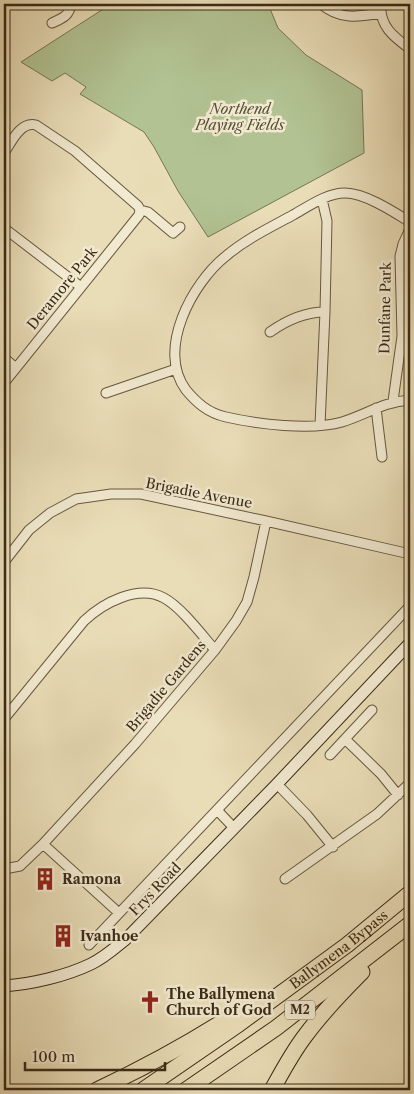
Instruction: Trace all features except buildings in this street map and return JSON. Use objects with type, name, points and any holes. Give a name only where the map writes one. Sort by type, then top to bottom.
[{"type":"highway","name":"Ballymena Bypass","points":[[143,1090],[239,1024],[347,945],[410,893]]},
{"type":"highway","name":"Ballymena Bypass","points":[[186,1090],[276,1028],[406,928]]},
{"type":"highway","points":[[272,1090],[305,1036],[326,1011],[406,928]]},
{"type":"highway","points":[[97,1090],[223,1022],[347,945]]},
{"type":"street","points":[[52,23],[64,18],[70,12],[71,4]]},
{"type":"street","points":[[321,4],[333,13],[346,17],[359,16],[380,8],[383,22],[388,30],[410,49]]},
{"type":"street","points":[[4,154],[23,127],[29,124],[37,125],[75,152],[138,206],[140,210],[148,212],[174,233],[180,227]]},
{"type":"street","points":[[410,222],[382,206],[351,193],[342,193],[322,199],[252,239],[226,255],[217,263],[184,315],[175,346],[176,369],[184,386],[199,404],[227,417],[274,424],[320,425],[343,421],[393,401],[410,400]]},
{"type":"street","points":[[320,425],[327,221],[322,199]]},
{"type":"street","name":"Deramore Park","points":[[4,383],[139,215],[140,210]]},
{"type":"street","points":[[4,228],[81,287]]},
{"type":"street","name":"Dunfane Park","points":[[393,401],[402,336],[400,256],[410,229]]},
{"type":"street","points":[[270,332],[285,322],[299,316],[311,312],[324,312]]},
{"type":"street","points":[[4,358],[16,368]]},
{"type":"street","points":[[106,393],[176,369]]},
{"type":"street","points":[[376,408],[382,457]]},
{"type":"street","name":"Brigadie Avenue","points":[[4,562],[30,530],[50,513],[76,500],[111,494],[141,494],[410,554]]},
{"type":"street","name":"Brigadie Gardens","points":[[4,869],[20,866],[43,844],[135,744],[215,650],[247,602],[266,521]]},
{"type":"street","points":[[4,719],[84,621],[95,610],[108,602],[122,597],[156,594],[165,598],[176,607],[215,650]]},
{"type":"street","name":"Frys Road","points":[[89,945],[410,606]]},
{"type":"street","name":"Frys Road","points":[[4,986],[50,978],[90,964],[110,953],[126,940],[410,643]]},
{"type":"street","points":[[330,755],[372,710]]},
{"type":"street","points":[[345,739],[372,765],[398,795]]},
{"type":"street","points":[[285,879],[378,814],[410,783]]},
{"type":"street","points":[[277,784],[307,815],[333,847]]},
{"type":"street","points":[[217,810],[234,828]]},
{"type":"street","points":[[43,844],[119,913]]},
{"type":"green space","name":"Northend Playing Fields","points":[[111,4],[268,4],[278,28],[306,55],[362,90],[364,153],[208,237],[178,191],[144,132],[80,94],[86,87],[65,73],[52,81],[21,62]]},
{"type":"place","name":"Ramona","points":[[45,879]]},
{"type":"place","name":"Ivanhoe","points":[[63,936]]},
{"type":"place","name":"The Ballymena Church of God","points":[[150,1002]]}]
